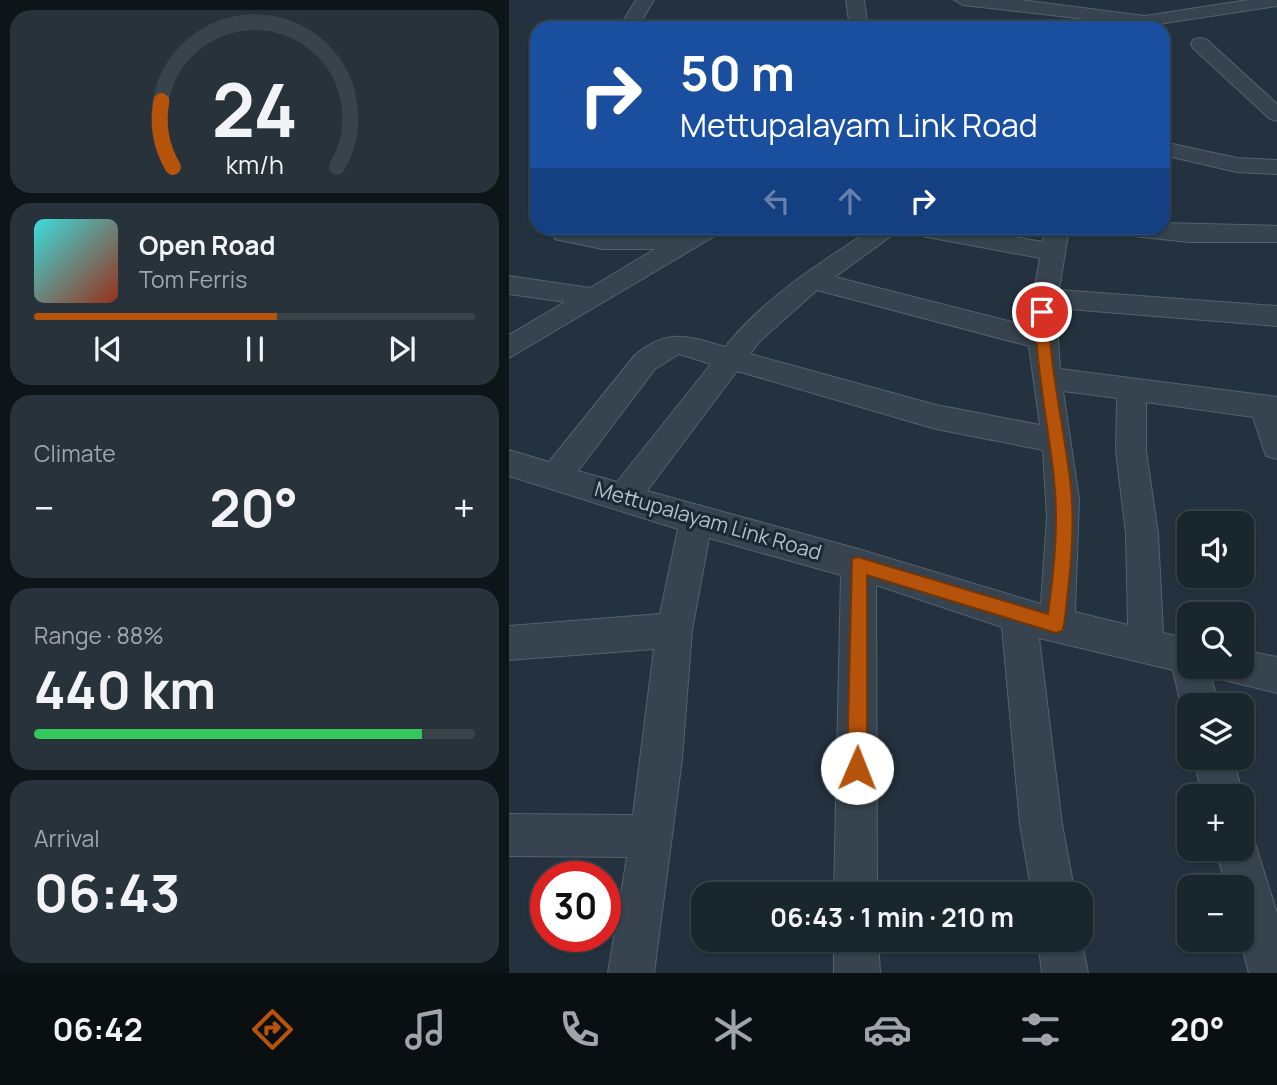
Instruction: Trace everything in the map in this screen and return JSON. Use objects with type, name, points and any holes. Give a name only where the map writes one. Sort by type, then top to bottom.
[{"type":"street","points":[[629,0],[644,0],[632,21]]},
{"type":"street","points":[[855,0],[858,21]]},
{"type":"street","points":[[963,0],[1065,4],[1145,21],[1277,1]]},
{"type":"street","points":[[1042,21],[1065,4]]},
{"type":"street","points":[[1200,44],[1277,116]]},
{"type":"street","points":[[1170,150],[1236,165],[1277,167]]},
{"type":"street","points":[[1170,232],[1277,234]]},
{"type":"street","points":[[570,235],[584,240],[679,235]]},
{"type":"street","points":[[509,348],[696,235]]},
{"type":"street","points":[[623,498],[731,357],[772,313],[812,279],[879,235]]},
{"type":"street","points":[[1000,235],[1056,240],[1045,298],[1042,339],[1062,482],[1063,561],[1037,620],[1041,824],[1051,882]]},
{"type":"street","points":[[812,279],[1042,339]]},
{"type":"street","points":[[509,285],[592,297]]},
{"type":"street","points":[[1045,298],[1277,316]]},
{"type":"street","points":[[555,477],[633,377],[657,352],[678,344],[937,416],[1057,441]]},
{"type":"street","points":[[1048,378],[1270,407],[1277,447]]},
{"type":"street","points":[[1131,388],[1130,441],[1144,556],[1146,646]]},
{"type":"street","name":"Mettupalayam Link Road","points":[[509,463],[696,520],[858,564],[1037,620],[1146,646],[1177,657]]},
{"type":"street","points":[[630,973],[662,758],[674,630],[696,520]]},
{"type":"street","points":[[855,882],[853,838],[860,611],[858,564]]},
{"type":"street","points":[[509,643],[674,630]]},
{"type":"street","points":[[1254,670],[1277,675]]},
{"type":"street","points":[[509,835],[651,836]]},
{"type":"street","points":[[1240,861],[1272,973]]},
{"type":"street","points":[[856,952],[857,973]]},
{"type":"street","points":[[1062,952],[1065,973]]},
{"type":"route","points":[[857,768],[860,611],[858,564],[1019,616],[1056,625],[1063,561],[1062,482],[1042,339],[1042,312]]}]
